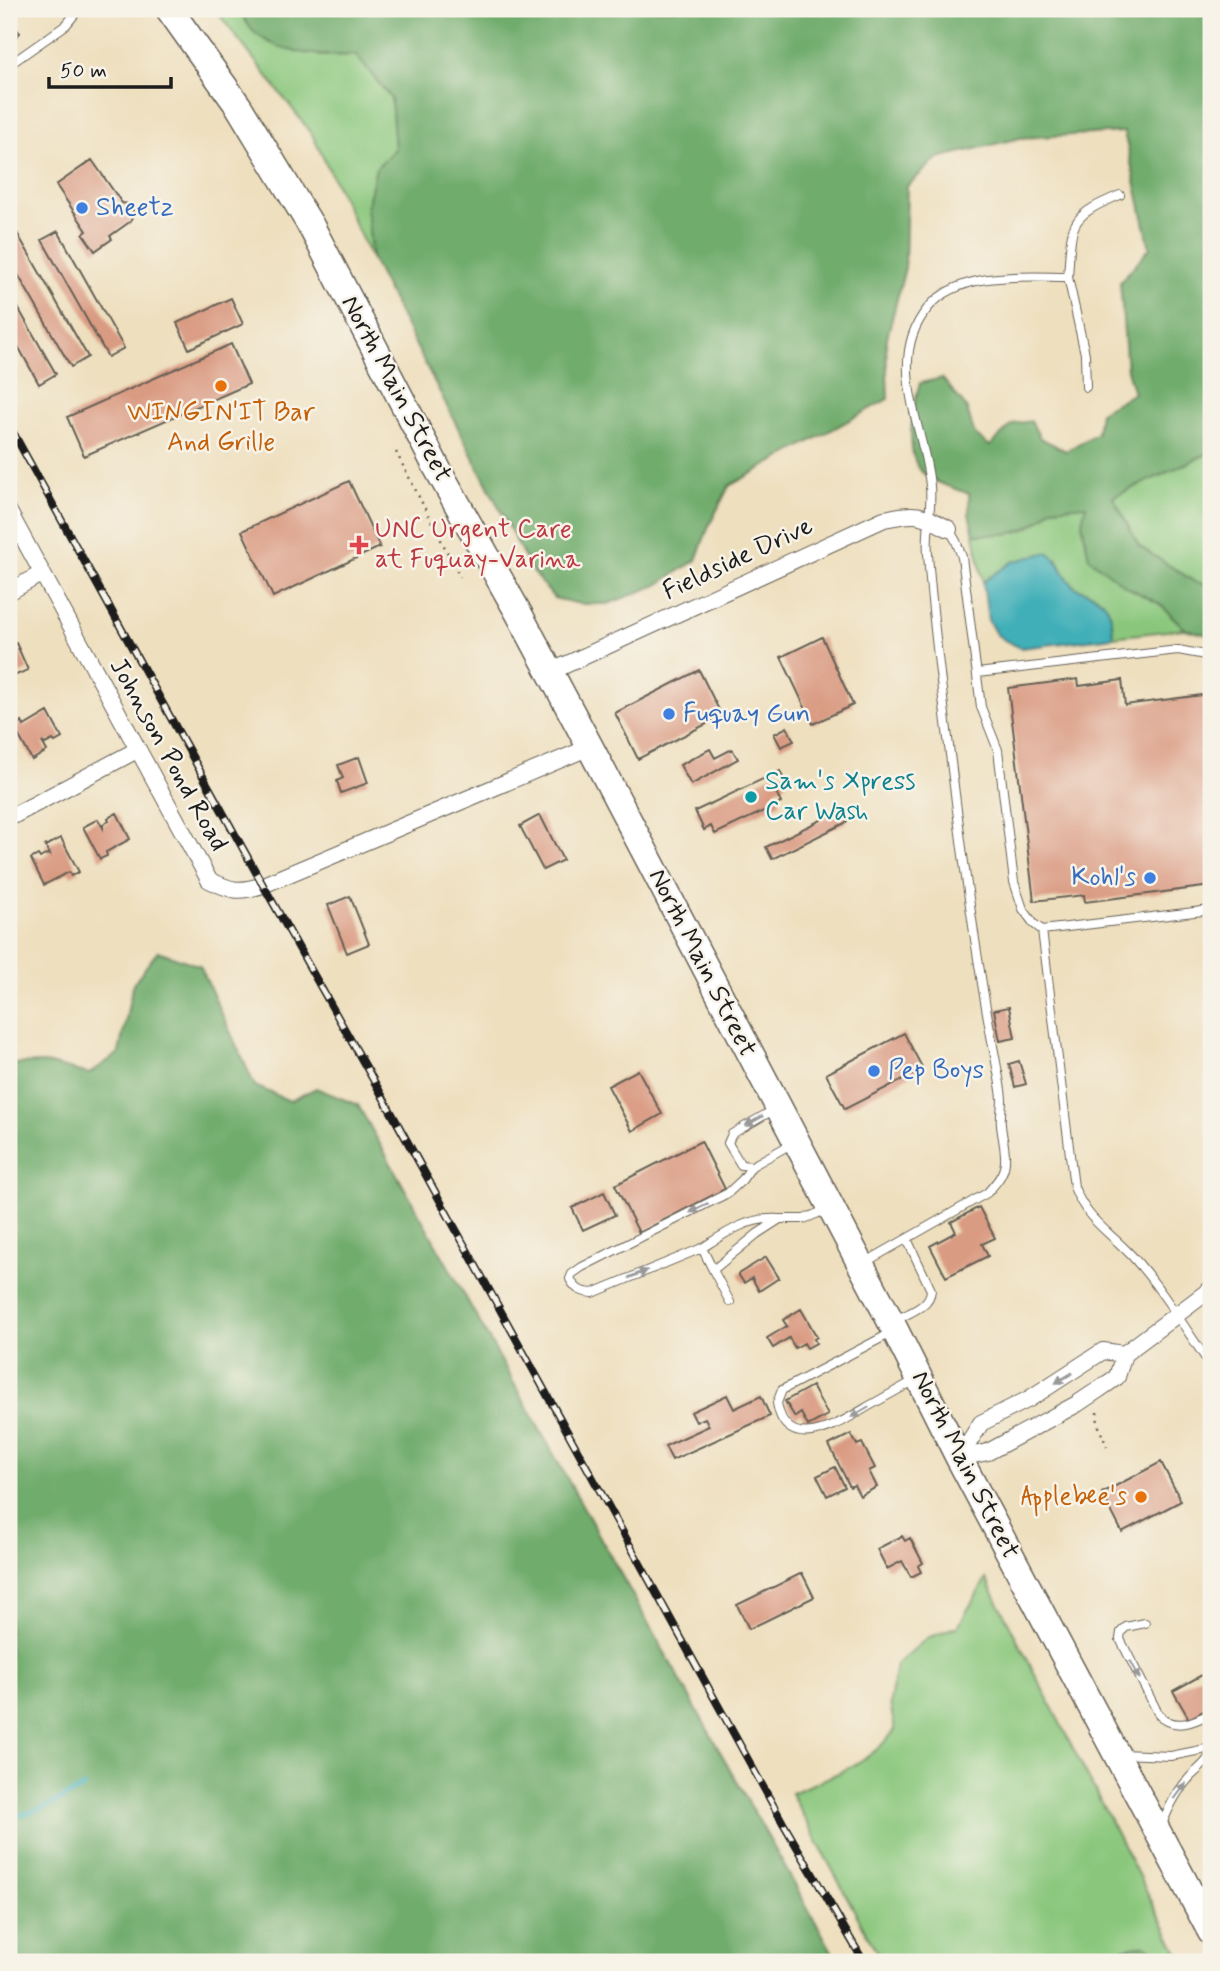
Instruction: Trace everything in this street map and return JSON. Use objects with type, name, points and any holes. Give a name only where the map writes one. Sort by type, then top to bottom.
[{"type":"highway","name":"North Main Street","points":[[169,9],[239,107],[311,226],[438,468],[590,747],[777,1108],[894,1326],[959,1458],[1211,1931]]},
{"type":"highway","points":[[189,9],[201,54]]},
{"type":"street","name":"Johnson Pond Road","points":[[9,512],[209,880],[226,888],[241,892],[263,885],[590,747]]},
{"type":"street","name":"Fieldside Drive","points":[[550,672],[884,519],[912,513],[949,529]]},
{"type":"street","points":[[9,592],[41,574]]},
{"type":"street","points":[[9,818],[137,750]]},
{"type":"street","points":[[959,1458],[988,1451],[1076,1404],[1117,1377],[1124,1354],[1211,1289]]},
{"type":"street","points":[[959,1458],[981,1423],[1029,1399],[1103,1351],[1124,1354]]},
{"type":"lane","points":[[9,65],[66,25],[79,9]]},
{"type":"lane","points":[[1086,387],[1085,354],[1068,277],[1074,223],[1090,208],[1120,195]]},
{"type":"lane","points":[[861,1264],[987,1193],[998,1181],[1005,1163],[1000,1121],[1000,1084],[967,884],[937,648],[928,551],[931,519],[928,462],[911,401],[908,370],[913,334],[920,320],[938,298],[952,290],[1014,276],[1068,277]]},
{"type":"lane","points":[[949,529],[962,557],[981,707],[998,750],[1014,882],[1023,909],[1042,930],[1211,910]]},
{"type":"lane","points":[[977,673],[1178,650],[1211,656]]},
{"type":"lane","points":[[1042,930],[1074,1187],[1087,1213],[1131,1256],[1211,1366]]},
{"type":"lane","points":[[752,1166],[741,1165],[728,1143],[732,1134],[777,1108]]},
{"type":"lane","points":[[795,1142],[752,1166],[729,1193],[582,1267],[572,1274],[570,1279],[575,1288],[593,1293],[702,1248],[735,1226],[763,1218],[804,1219],[831,1207]]},
{"type":"lane","points":[[713,1270],[780,1219]]},
{"type":"lane","points":[[906,1239],[931,1290],[927,1303],[894,1326],[782,1390],[777,1403],[787,1425],[807,1433],[825,1430],[919,1378]]},
{"type":"lane","points":[[702,1248],[730,1302]]},
{"type":"lane","points":[[1145,1623],[1126,1627],[1121,1632],[1120,1639],[1159,1716],[1174,1725],[1196,1721],[1211,1713]]},
{"type":"lane","points":[[1117,1753],[1158,1756],[1211,1748]]},
{"type":"lane","points":[[1160,1835],[1168,1808],[1178,1791],[1205,1765],[1211,1754]]},
{"type":"path","points":[[397,452],[460,577]]},
{"type":"path","points":[[1097,1412],[1098,1424],[1107,1447]]},
{"type":"green space","points":[[218,9],[238,9],[253,30],[320,56],[356,55],[391,98],[395,149],[376,168],[367,208],[372,260],[312,134],[221,17]]},
{"type":"green space","points":[[238,9],[1211,9],[1211,452],[1113,497],[1139,546],[1195,582],[1211,585],[1211,636],[1185,629],[1160,604],[1125,586],[1089,558],[1082,523],[1086,505],[1052,508],[1034,524],[1017,532],[974,534],[969,514],[969,494],[928,477],[917,465],[913,454],[911,430],[920,383],[942,378],[966,407],[975,435],[990,446],[1013,424],[1031,421],[1040,438],[1066,451],[1097,433],[1100,412],[1134,393],[1127,370],[1120,282],[1150,248],[1124,132],[1020,138],[938,158],[907,186],[905,268],[886,342],[888,399],[729,486],[696,560],[657,585],[608,604],[580,604],[554,598],[531,570],[372,260],[367,208],[376,168],[395,149],[391,98],[356,55],[302,53],[277,46],[254,32]]},
{"type":"green space","points":[[1211,452],[1211,585],[1195,582],[1139,546],[1113,497]]},
{"type":"green space","points":[[1087,504],[1125,586],[1160,604],[1185,629],[1113,637],[1112,620],[1096,595],[1076,588],[1065,576],[1057,558],[996,575],[983,582],[974,534],[1017,532],[1034,524],[1052,508]]},
{"type":"green space","points":[[158,951],[200,966],[255,1086],[290,1101],[316,1088],[358,1105],[838,1962],[9,1962],[9,1064],[45,1063],[89,1074],[119,1053],[133,984]]},
{"type":"green space","points":[[986,1579],[1183,1962],[1172,1962],[1145,1945],[1121,1949],[1093,1962],[882,1962],[791,1793],[861,1761],[885,1742],[895,1730],[890,1703],[896,1665],[927,1638],[958,1626]]},
{"type":"green space","points":[[1145,1945],[1172,1962],[1093,1962],[1121,1949]]},
{"type":"water","points":[[1048,552],[1074,586],[1094,595],[1108,607],[1113,637],[1021,648],[996,634],[988,620],[983,582],[1012,562]]},
{"type":"building","points":[[9,21],[20,33],[9,43]]},
{"type":"building","points":[[92,160],[122,203],[134,205],[131,221],[95,251],[83,234],[87,231],[56,185]]},
{"type":"building","points":[[9,219],[88,357],[71,367],[9,259]]},
{"type":"building","points":[[58,231],[124,348],[108,357],[42,240]]},
{"type":"building","points":[[9,292],[56,374],[39,384],[9,330]]},
{"type":"building","points":[[231,298],[243,324],[189,349],[177,323]]},
{"type":"building","points":[[231,344],[249,384],[84,456],[67,417]]},
{"type":"building","points":[[349,481],[380,547],[273,597],[242,531]]},
{"type":"building","points":[[822,637],[853,705],[813,724],[781,657]]},
{"type":"building","points":[[16,643],[28,670],[9,678],[9,646]]},
{"type":"building","name":"Fuquay Gun","points":[[699,670],[722,716],[638,759],[615,713]]},
{"type":"building","points":[[1078,679],[1079,686],[1122,680],[1125,705],[1211,694],[1211,886],[1085,902],[1084,895],[1034,901],[1008,688]]},
{"type":"building","points":[[48,712],[62,738],[45,744],[42,742],[47,751],[32,760],[14,727],[22,722],[24,726]]},
{"type":"building","points":[[787,727],[794,741],[781,747],[774,734]]},
{"type":"building","points":[[710,749],[715,758],[732,749],[738,759],[691,785],[680,765]]},
{"type":"building","points":[[359,757],[368,783],[341,793],[337,781],[343,778],[338,765]]},
{"type":"building","name":"Sam's Xpress Car Wash","points":[[780,771],[786,784],[775,790],[781,803],[715,834],[711,826],[704,830],[695,811]]},
{"type":"building","name":"Sam's Xpress Car Wash","points":[[841,810],[847,822],[772,859],[766,847]]},
{"type":"building","points":[[117,813],[130,839],[106,852],[107,856],[100,859],[83,827],[98,819],[103,828],[103,824],[109,821],[108,818]]},
{"type":"building","points":[[540,815],[563,860],[543,870],[520,826]]},
{"type":"building","points":[[61,838],[79,872],[71,876],[69,872],[44,885],[31,859],[38,855],[40,858],[50,855],[45,846]]},
{"type":"building","points":[[350,896],[369,944],[347,953],[328,905]]},
{"type":"building","points":[[1009,1007],[1015,1038],[1000,1041],[994,1010]]},
{"type":"building","name":"Pep Boys","points":[[904,1033],[923,1069],[845,1109],[826,1074]]},
{"type":"building","points":[[1019,1061],[1026,1084],[1015,1087],[1009,1064]]},
{"type":"building","points":[[638,1070],[662,1114],[632,1131],[608,1086]]},
{"type":"building","points":[[701,1141],[725,1189],[639,1233],[615,1185]]},
{"type":"building","points":[[604,1192],[615,1215],[583,1230],[572,1208]]},
{"type":"building","points":[[979,1207],[995,1238],[982,1244],[988,1256],[946,1277],[930,1246],[956,1232],[951,1222]]},
{"type":"building","points":[[766,1257],[779,1278],[759,1291],[752,1278],[744,1283],[738,1274]]},
{"type":"building","points":[[801,1309],[817,1337],[814,1339],[816,1343],[807,1348],[804,1343],[795,1348],[789,1338],[773,1348],[767,1338],[787,1326],[783,1320]]},
{"type":"building","points":[[812,1386],[828,1415],[808,1426],[801,1413],[795,1417],[785,1401]]},
{"type":"building","points":[[727,1395],[734,1409],[761,1396],[770,1416],[672,1460],[665,1446],[709,1426],[705,1418],[696,1422],[691,1412]]},
{"type":"building","points":[[851,1434],[857,1445],[862,1443],[875,1468],[869,1471],[877,1487],[860,1496],[854,1485],[850,1487],[829,1445]]},
{"type":"building","name":"Applebee's","points":[[1161,1462],[1181,1501],[1122,1532],[1102,1493]]},
{"type":"building","points":[[835,1467],[845,1487],[827,1496],[817,1476]]},
{"type":"building","points":[[902,1536],[905,1541],[910,1538],[923,1563],[918,1566],[921,1572],[911,1577],[902,1561],[887,1569],[877,1549]]},
{"type":"building","points":[[802,1573],[814,1597],[749,1629],[737,1605]]},
{"type":"building","points":[[1211,1670],[1211,1707],[1189,1719],[1173,1691]]},
{"type":"waterway","points":[[9,1817],[48,1806],[84,1787]]},
{"type":"railway","points":[[9,425],[783,1823],[864,1962]]},
{"type":"place","name":"Sheetz","points":[[82,208]]},
{"type":"place","name":"WINGIN'IT Bar And Grille","points":[[221,386]]},
{"type":"place","name":"UNC Urgent Care at Fuquay-Varina","points":[[359,545]]},
{"type":"place","name":"Fuquay Gun","points":[[669,714]]},
{"type":"place","name":"Sam's Xpress Car Wash","points":[[751,797]]},
{"type":"place","name":"Kohl's","points":[[1150,878]]},
{"type":"place","name":"Pep Boys","points":[[874,1071]]},
{"type":"place","name":"Applebee's","points":[[1141,1497]]}]
